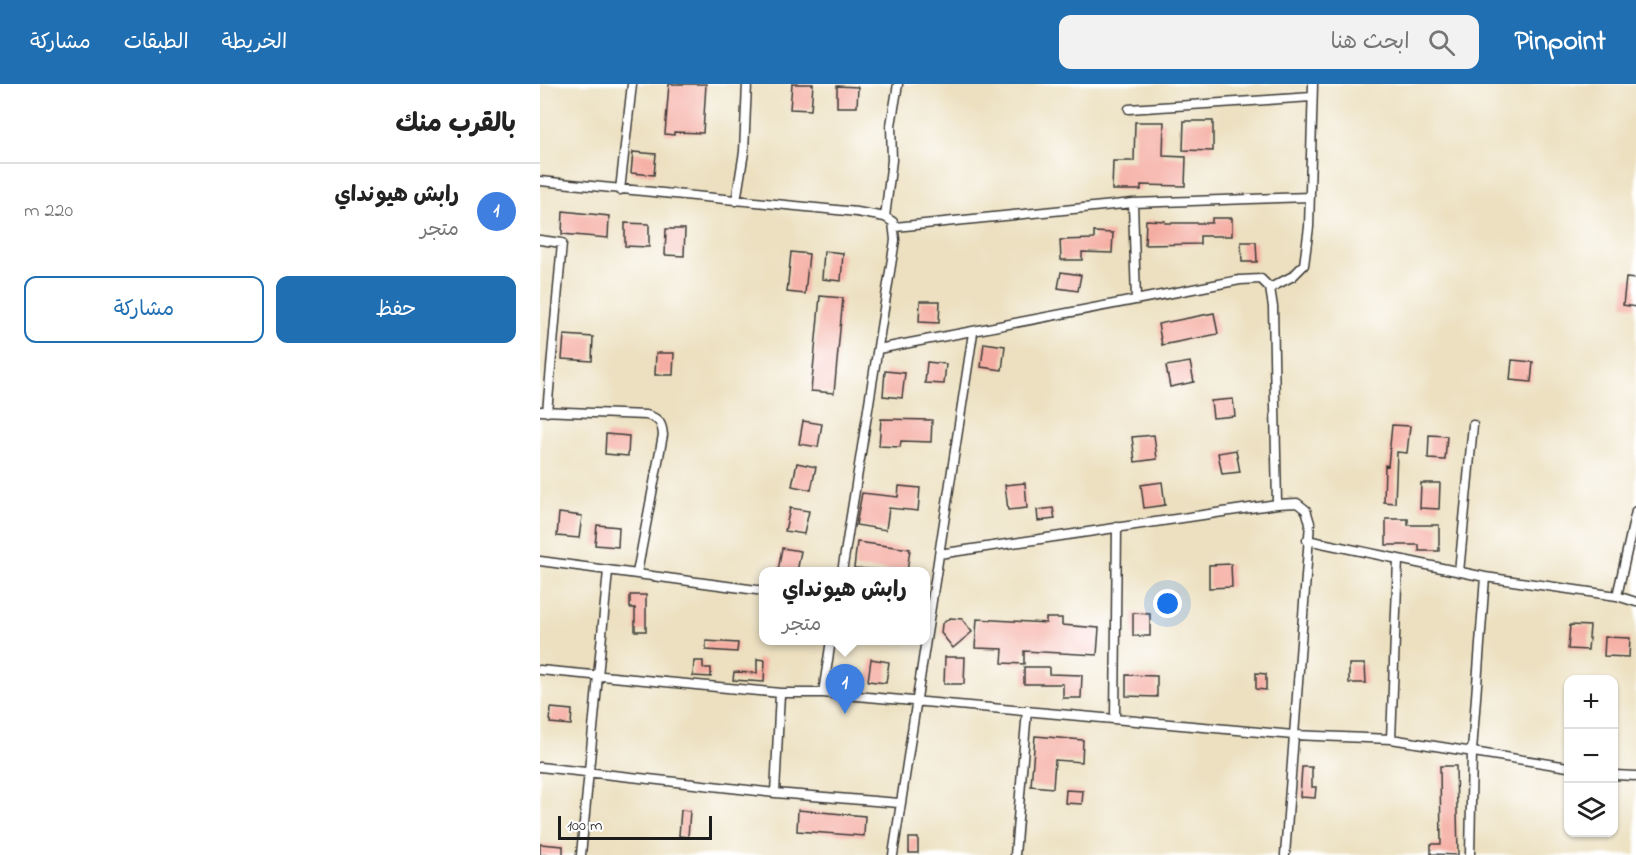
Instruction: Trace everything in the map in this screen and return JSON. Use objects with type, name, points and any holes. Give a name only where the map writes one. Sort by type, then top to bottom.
[{"type":"street","points":[[620,190],[632,84]]},
{"type":"street","points":[[736,201],[744,152],[747,84]]},
{"type":"street","points":[[885,217],[892,160],[891,124],[898,84]]},
{"type":"street","points":[[1270,288],[1293,276],[1304,265],[1310,196],[1312,84]]},
{"type":"street","points":[[1129,109],[1312,98]]},
{"type":"street","points":[[540,182],[885,217],[895,227]]},
{"type":"street","points":[[895,227],[1134,203],[1310,196]]},
{"type":"street","points":[[1134,203],[1136,300]]},
{"type":"street","points":[[843,567],[895,227]]},
{"type":"street","points":[[540,240],[562,243],[544,411],[646,415],[656,418],[662,425],[663,435],[637,573]]},
{"type":"street","points":[[878,349],[973,333],[1240,280],[1261,279],[1270,288],[1273,307],[1277,504]]},
{"type":"street","points":[[930,617],[973,333]]},
{"type":"street","points":[[1459,572],[1473,424]]},
{"type":"street","points":[[939,554],[1277,504],[1297,503],[1306,510],[1310,523],[1285,855]]},
{"type":"street","points":[[1617,597],[1636,511]]},
{"type":"street","points":[[1115,718],[1117,527]]},
{"type":"street","points":[[1307,540],[1485,577],[1617,597],[1636,603]]},
{"type":"street","points":[[1391,739],[1398,560]]},
{"type":"street","points":[[540,561],[759,590]]},
{"type":"street","points":[[581,855],[590,772],[596,675],[608,571]]},
{"type":"street","points":[[1470,855],[1472,751],[1485,577]]},
{"type":"street","points":[[823,693],[830,645]]},
{"type":"street","points":[[892,855],[926,645]]},
{"type":"street","points":[[540,670],[780,693],[823,693],[918,700],[1293,735],[1391,739],[1564,766]]},
{"type":"street","points":[[775,793],[780,693]]},
{"type":"street","points":[[1015,855],[1028,710]]},
{"type":"street","points":[[540,767],[775,793],[899,803]]},
{"type":"street","points":[[1618,775],[1636,776]]},
{"type":"building","points":[[669,84],[706,84],[703,133],[665,134]]},
{"type":"building","points":[[792,84],[813,84],[811,110],[790,109]]},
{"type":"building","points":[[837,86],[858,87],[857,107],[837,107]]},
{"type":"building","points":[[1184,121],[1213,121],[1213,151],[1183,150]]},
{"type":"building","points":[[1135,122],[1164,122],[1163,156],[1186,157],[1185,186],[1141,185],[1141,190],[1112,190],[1113,161],[1134,161]]},
{"type":"building","points":[[633,152],[656,154],[654,175],[631,173]]},
{"type":"building","points":[[563,211],[609,216],[608,238],[562,234]]},
{"type":"building","points":[[1212,218],[1232,218],[1232,236],[1200,236],[1200,244],[1145,245],[1146,220],[1165,221],[1165,223],[1212,223]]},
{"type":"building","points":[[625,223],[649,224],[649,247],[625,246]]},
{"type":"building","points":[[666,229],[685,229],[684,256],[665,255]]},
{"type":"building","points":[[1094,232],[1113,233],[1112,253],[1082,252],[1082,260],[1061,260],[1060,240],[1094,239]]},
{"type":"building","points":[[1241,242],[1256,242],[1257,262],[1242,262]]},
{"type":"building","points":[[824,251],[843,253],[841,281],[822,279]]},
{"type":"building","points":[[791,252],[809,254],[805,294],[787,292]]},
{"type":"building","points":[[1061,272],[1081,275],[1078,291],[1058,288]]},
{"type":"building","points":[[1626,278],[1636,279],[1636,307],[1623,305]]},
{"type":"building","points":[[820,296],[843,298],[834,393],[811,391]]},
{"type":"building","points":[[920,301],[940,301],[939,323],[919,322]]},
{"type":"building","points":[[1214,313],[1218,334],[1162,345],[1158,324]]},
{"type":"building","points":[[564,335],[593,337],[592,361],[562,359]]},
{"type":"building","points":[[984,343],[1005,346],[1002,370],[981,367]]},
{"type":"building","points":[[656,353],[674,353],[673,375],[655,375]]},
{"type":"building","points":[[1512,360],[1533,362],[1531,382],[1510,380]]},
{"type":"building","points":[[927,362],[946,364],[944,384],[925,383]]},
{"type":"building","points":[[1190,362],[1194,382],[1170,387],[1166,366]]},
{"type":"building","points":[[885,371],[905,373],[902,398],[883,396]]},
{"type":"building","points":[[1233,399],[1235,416],[1213,418],[1211,401]]},
{"type":"building","points":[[881,419],[932,420],[931,442],[901,441],[900,447],[879,446]]},
{"type":"building","points":[[803,421],[822,424],[818,447],[799,444]]},
{"type":"building","points":[[1392,425],[1410,426],[1407,453],[1397,452],[1395,503],[1384,502],[1385,465],[1388,466]]},
{"type":"building","points":[[606,434],[629,436],[628,456],[605,454]]},
{"type":"building","points":[[1154,435],[1157,459],[1135,462],[1132,437]]},
{"type":"building","points":[[1429,435],[1447,436],[1445,460],[1428,459]]},
{"type":"building","points":[[1236,450],[1240,472],[1222,474],[1218,453]]},
{"type":"building","points":[[797,463],[816,467],[811,490],[792,486]]},
{"type":"building","points":[[1162,482],[1165,505],[1144,508],[1141,485]]},
{"type":"building","points":[[1025,483],[1027,508],[1008,510],[1005,485]]},
{"type":"building","points":[[1421,483],[1440,483],[1439,509],[1420,508]]},
{"type":"building","points":[[899,486],[920,488],[918,511],[889,508],[886,530],[856,525],[862,493],[898,497]]},
{"type":"building","points":[[790,508],[809,511],[804,534],[785,531]]},
{"type":"building","points":[[1053,508],[1055,519],[1038,521],[1037,510]]},
{"type":"building","points":[[559,513],[582,516],[579,538],[557,536]]},
{"type":"building","points":[[1386,519],[1408,519],[1408,525],[1439,525],[1439,551],[1419,551],[1419,545],[1386,545]]},
{"type":"building","points":[[597,525],[619,527],[618,547],[595,545]]},
{"type":"building","points":[[857,542],[910,549],[908,567],[854,567]]},
{"type":"building","points":[[782,548],[801,551],[798,567],[779,567]]},
{"type":"building","points":[[1231,564],[1232,587],[1209,588],[1209,565]]},
{"type":"building","points":[[630,595],[646,595],[646,631],[635,631],[635,608],[630,608]]},
{"type":"building","points":[[1133,613],[1150,614],[1150,636],[1133,636]]},
{"type":"building","points":[[950,618],[962,619],[972,632],[953,648],[941,633],[942,624]]},
{"type":"building","points":[[1046,618],[1062,618],[1062,625],[1099,628],[1097,655],[1024,651],[1024,664],[1002,663],[1003,649],[975,648],[977,619],[1046,623]]},
{"type":"building","points":[[1570,625],[1590,626],[1588,650],[1568,649]]},
{"type":"building","points":[[1605,637],[1630,638],[1629,657],[1604,656]]},
{"type":"building","points":[[706,641],[738,643],[737,652],[706,650]]},
{"type":"building","points":[[945,657],[965,657],[964,684],[944,684]]},
{"type":"building","points":[[757,659],[765,660],[764,682],[733,680],[734,672],[757,673]]},
{"type":"building","points":[[871,659],[889,662],[886,683],[868,681]]},
{"type":"building","points":[[694,661],[703,661],[703,668],[711,668],[711,677],[693,676]]},
{"type":"building","points":[[1349,664],[1365,664],[1366,683],[1349,683]]},
{"type":"building","points":[[1024,667],[1049,667],[1049,674],[1082,675],[1081,698],[1063,698],[1063,684],[1024,684]]},
{"type":"building","points":[[1256,673],[1266,674],[1266,690],[1256,689]]},
{"type":"building","points":[[1126,675],[1157,676],[1157,697],[1126,696]]},
{"type":"building","points":[[551,708],[572,710],[571,725],[550,723]]},
{"type":"building","points":[[1035,736],[1083,740],[1082,762],[1055,760],[1053,788],[1031,786]]},
{"type":"building","points":[[1440,766],[1456,766],[1458,855],[1431,854],[1431,844],[1441,844]]},
{"type":"building","points":[[1302,767],[1312,767],[1312,787],[1316,787],[1315,798],[1300,797]]},
{"type":"building","points":[[1066,790],[1083,791],[1082,804],[1065,803]]},
{"type":"building","points":[[681,810],[690,811],[688,837],[679,836]]},
{"type":"building","points":[[798,810],[865,816],[864,836],[797,831]]},
{"type":"building","points":[[909,838],[918,838],[918,853],[909,853]]},
{"type":"building","points":[[540,844],[563,846],[563,855],[540,855]]},
{"type":"place","name":"رابش هيونداي","points":[[845,714]]}]
